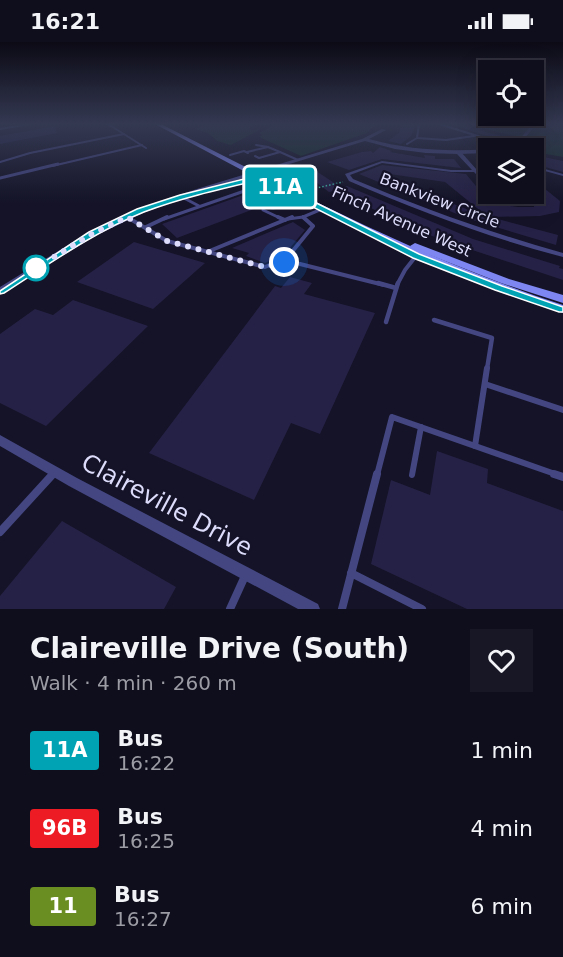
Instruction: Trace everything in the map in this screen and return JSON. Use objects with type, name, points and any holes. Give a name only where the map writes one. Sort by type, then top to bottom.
[{"type":"main road","name":"Finch Avenue West","points":[[213,150],[425,250],[496,278],[563,299]]},
{"type":"main road","name":"Finch Avenue West","points":[[223,150],[322,210],[416,256],[499,288],[563,309]]},
{"type":"street","points":[[262,174],[298,160],[333,150]]},
{"type":"street","points":[[0,291],[92,234],[127,217],[182,197],[337,150]]},
{"type":"street","points":[[417,150],[478,152]]},
{"type":"street","points":[[459,153],[478,172]]},
{"type":"street","name":"Bankview Circle","points":[[478,172],[415,168],[382,162],[349,172],[348,176],[351,180],[426,212],[512,242],[563,255]]},
{"type":"street","points":[[544,170],[563,175]]},
{"type":"street","name":"Claireville Drive","points":[[0,440],[313,609]]},
{"type":"lane","points":[[0,162],[43,150]]},
{"type":"lane","points":[[1,177],[123,150]]},
{"type":"lane","points":[[276,150],[298,160]]},
{"type":"lane","points":[[230,154],[280,152]]},
{"type":"lane","points":[[146,227],[159,219],[254,188]]},
{"type":"lane","points":[[182,197],[199,206]]},
{"type":"lane","points":[[263,210],[285,220]]},
{"type":"lane","points":[[207,252],[292,217],[303,217],[322,210]]},
{"type":"lane","points":[[127,217],[167,241],[265,267],[288,258],[312,226],[303,217]]},
{"type":"lane","points":[[386,322],[396,288],[410,261],[416,256]]},
{"type":"lane","points":[[300,264],[396,288]]},
{"type":"lane","points":[[434,320],[492,338],[475,446]]},
{"type":"lane","points":[[485,384],[563,410]]},
{"type":"lane","points":[[342,609],[392,417],[563,477]]},
{"type":"lane","points":[[412,476],[421,428]]},
{"type":"lane","points":[[1,529],[55,471]]},
{"type":"lane","points":[[230,609],[247,573]]},
{"type":"lane","points":[[351,573],[422,609]]},
{"type":"path","points":[[312,189],[351,180]]},
{"type":"green space","points":[[289,150],[317,150],[301,156]]},
{"type":"green space","points":[[544,150],[563,150],[563,157],[544,154]]},
{"type":"building","points":[[376,150],[390,150],[425,158],[424,155],[435,156],[435,159],[454,159],[461,168],[382,159],[349,170],[327,162],[362,152],[371,151],[373,153]]},
{"type":"building","points":[[544,157],[563,161],[563,172],[544,167]]},
{"type":"building","points":[[382,165],[466,174],[478,189],[478,204],[534,207],[534,204],[544,204],[544,188],[560,201],[559,212],[540,216],[490,217],[558,235],[556,245],[469,219],[359,174]],"holes":[[[383,173],[445,182],[488,217],[382,177]]]},
{"type":"building","points":[[313,169],[342,188],[347,186],[473,239],[560,266],[559,268],[563,269],[563,280],[439,239],[333,191],[329,192],[308,176]]},
{"type":"building","points":[[260,189],[288,205],[273,210],[262,206],[177,238],[162,224]]},
{"type":"building","points":[[293,222],[305,230],[284,255],[265,263],[246,256],[249,253],[232,248]]},
{"type":"building","points":[[134,242],[205,263],[153,309],[77,282]]},
{"type":"building","points":[[290,277],[312,283],[304,294],[375,313],[320,434],[291,423],[254,500],[149,453],[275,286],[281,288]]},
{"type":"building","points":[[73,300],[148,326],[46,426],[0,403],[0,334],[35,309],[53,315]]},
{"type":"building","points":[[437,451],[488,469],[487,483],[563,511],[563,609],[467,609],[371,564],[391,480],[430,495]]},
{"type":"building","points":[[62,521],[176,587],[164,609],[0,609],[0,596]]},
{"type":"bus line","name":"11A","points":[[0,291],[92,234],[140,211],[182,197],[260,177],[416,256],[499,288],[563,309]]},
{"type":"route","points":[[36,268],[92,234],[127,217],[167,241],[265,267],[284,262]]}]
